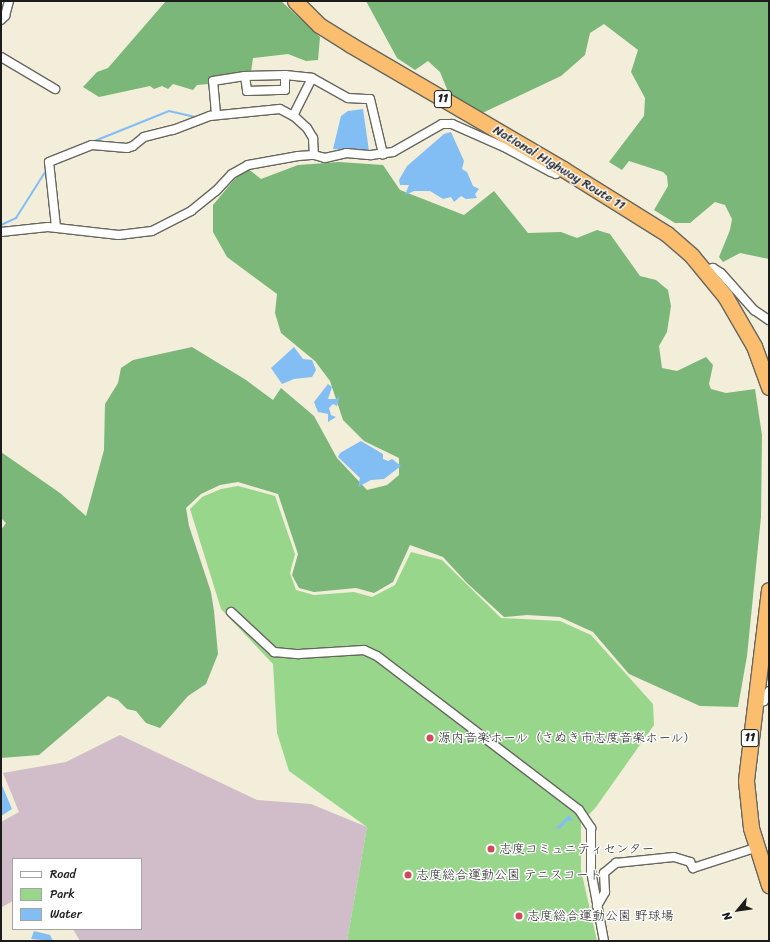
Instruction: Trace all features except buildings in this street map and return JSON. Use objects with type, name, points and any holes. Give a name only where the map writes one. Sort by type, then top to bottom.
[{"type":"highway","name":"National Highway Route 11","points":[[295,1],[319,25],[563,169],[667,234],[705,270],[739,318],[754,346],[769,387]]},
{"type":"highway","name":"11","points":[[769,590],[754,704],[746,781],[751,828],[755,848],[769,885]]},
{"type":"street","points":[[1,20],[5,16],[9,1]]},
{"type":"street","points":[[1,57],[55,89]]},
{"type":"street","points":[[216,114],[213,81],[245,76],[285,75],[312,78],[348,98],[370,99],[382,154]]},
{"type":"street","points":[[245,76],[247,91],[285,90],[285,75]]},
{"type":"street","points":[[293,116],[312,78]]},
{"type":"street","points":[[56,227],[49,162],[92,145],[127,148],[133,146],[144,136],[173,130],[216,114],[280,109],[293,116],[313,138],[314,156]]},
{"type":"street","points":[[1,232],[56,227],[119,235],[152,231],[191,211],[216,191],[239,169],[298,156],[325,158],[346,153],[382,154],[393,152],[442,124],[452,124],[504,147],[556,174],[563,169]]},
{"type":"street","points":[[705,270],[713,268],[721,273],[754,310],[769,320]]},
{"type":"street","points":[[231,612],[274,652],[281,654],[364,650],[377,656],[579,810],[591,828],[590,866],[604,941]]},
{"type":"street","points":[[754,704],[759,704],[764,701],[769,691]]},
{"type":"street","points":[[598,906],[605,892],[604,873],[616,863],[674,857],[690,862],[693,868],[755,848]]},
{"type":"shaded area","points":[[120,735],[257,800],[311,804],[367,827],[347,941],[80,941],[74,930],[142,930],[142,858],[12,858],[12,902],[2,907],[1,822],[19,812],[3,773],[66,762]]},
{"type":"green space","points":[[166,1],[281,1],[320,37],[318,60],[306,61],[288,54],[253,58],[251,72],[211,77],[209,84],[197,85],[193,90],[173,84],[168,89],[162,86],[154,89],[150,86],[99,97],[83,87],[97,72],[108,68]]},
{"type":"green space","points":[[366,1],[769,1],[769,259],[740,253],[723,262],[719,257],[730,230],[732,219],[725,205],[715,202],[690,223],[675,223],[654,210],[668,186],[667,176],[663,172],[629,161],[622,170],[609,162],[644,116],[645,98],[631,72],[638,50],[604,24],[590,33],[585,55],[561,76],[478,115],[451,99],[440,72],[428,61],[415,70],[397,58]]},
{"type":"green space","points":[[339,162],[383,165],[400,190],[464,215],[494,191],[528,233],[561,232],[577,238],[597,230],[610,234],[640,276],[656,280],[668,290],[671,306],[667,332],[659,346],[662,368],[677,371],[706,357],[713,365],[709,384],[711,389],[726,393],[755,389],[762,435],[761,517],[747,656],[738,707],[700,706],[629,674],[593,632],[560,617],[527,615],[504,617],[467,583],[443,557],[410,545],[393,582],[374,593],[356,588],[314,592],[299,588],[292,575],[298,554],[278,494],[238,482],[220,485],[201,494],[186,508],[189,526],[211,592],[214,611],[218,654],[206,684],[188,696],[160,728],[146,723],[136,711],[127,709],[118,700],[108,696],[39,755],[1,758],[1,530],[6,523],[1,518],[1,452],[60,493],[86,516],[104,450],[105,404],[118,383],[121,368],[133,360],[192,347],[246,380],[273,400],[281,388],[314,416],[337,458],[367,490],[387,485],[399,475],[399,458],[364,441],[343,420],[330,381],[315,361],[281,333],[275,313],[277,294],[227,257],[213,232],[213,205],[233,181],[247,168],[261,179],[298,165]]},
{"type":"green space","points":[[238,486],[275,496],[295,554],[290,573],[296,590],[314,595],[354,592],[372,597],[395,585],[411,552],[442,560],[501,618],[560,621],[591,635],[653,704],[654,725],[596,807],[581,823],[581,870],[597,941],[347,941],[367,827],[289,771],[277,733],[273,664],[221,609],[190,509],[202,497],[221,489]]},
{"type":"water","points":[[363,109],[369,151],[333,149],[341,116],[348,111]]},
{"type":"water","points":[[451,132],[464,161],[462,169],[467,172],[473,186],[479,189],[475,194],[477,198],[466,199],[461,196],[454,202],[451,197],[443,199],[430,191],[414,191],[405,195],[409,185],[400,185],[399,180],[407,166],[444,134]]},
{"type":"water","points":[[294,347],[303,359],[312,360],[316,370],[312,377],[294,379],[282,384],[271,368]]},
{"type":"water","points":[[328,384],[332,387],[328,399],[337,399],[340,395],[337,406],[333,404],[329,408],[331,415],[336,417],[328,422],[328,414],[318,412],[314,402]]},
{"type":"water","points":[[361,441],[383,454],[383,459],[388,461],[392,459],[401,466],[384,479],[371,480],[358,487],[360,478],[338,457],[340,453]]},
{"type":"water","points":[[1,783],[12,809],[1,816]]},
{"type":"water","points":[[569,815],[573,820],[567,821],[560,829],[556,828]]},
{"type":"water","points":[[34,931],[50,935],[53,941],[31,939]]},
{"type":"waterway","points":[[92,142],[169,111],[196,117]]},
{"type":"waterway","points":[[1,225],[16,218],[47,169]]},
{"type":"place","name":"源内音楽ホール（さぬき市志度音楽ホール）","points":[[430,738]]},
{"type":"place","name":"志度コミュニティセンター","points":[[491,849]]},
{"type":"place","name":"志度総合運動公園 テニスコート","points":[[408,875]]},
{"type":"place","name":"志度総合運動公園 野球場","points":[[519,916]]}]
